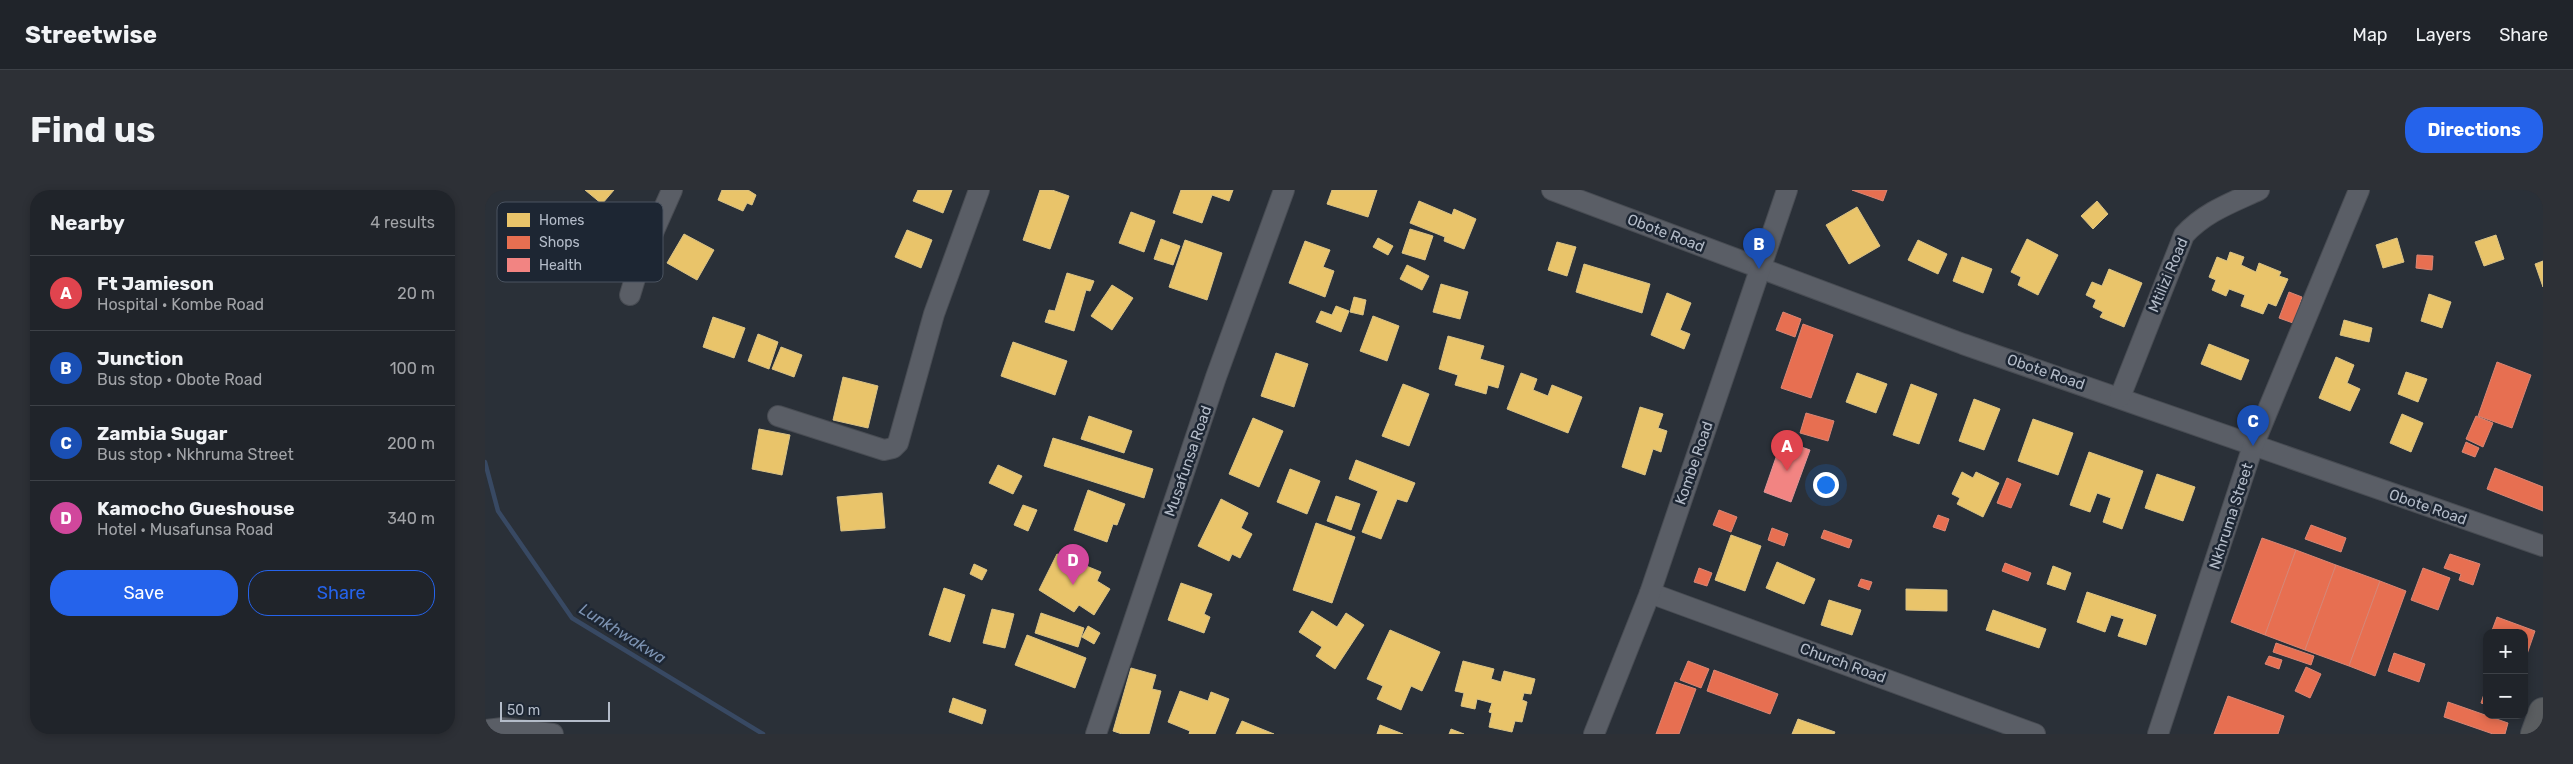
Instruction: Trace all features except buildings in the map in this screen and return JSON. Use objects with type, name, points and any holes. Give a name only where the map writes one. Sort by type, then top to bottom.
[{"type":"highway","points":[[2535,734],[2543,712]]},
{"type":"street","points":[[663,210],[672,190]]},
{"type":"street","points":[[778,416],[884,450],[893,448],[898,443],[934,314],[979,190]]},
{"type":"street","name":"Musafunsa Road","points":[[1096,734],[1216,377],[1284,190]]},
{"type":"street","name":"Obote Road","points":[[1552,190],[1963,344],[2120,397],[2253,446],[2543,546]]},
{"type":"street","name":"Kombe Road","points":[[1594,734],[1650,593],[1787,190]]},
{"type":"street","name":"Mtilizi Road","points":[[2120,397],[2184,235],[2197,221],[2211,211],[2259,190]]},
{"type":"street","name":"Nkhruma Street","points":[[2158,734],[2253,446],[2359,190]]},
{"type":"street","points":[[629,295],[633,282]]},
{"type":"street","name":"Church Road","points":[[1650,593],[2035,734]]},
{"type":"street","points":[[485,730],[503,728],[553,734]]},
{"type":"waterway","name":"Lunkhwakwa","points":[[485,462],[498,511],[572,618],[763,734]]},
{"type":"place","name":"Junction","points":[[1759,269]]},
{"type":"place","name":"Zambia Sugar","points":[[2253,446]]},
{"type":"place","name":"Ft Jamieson","points":[[1787,471]]},
{"type":"place","name":"Kamocho Gueshouse","points":[[1073,585]]}]
